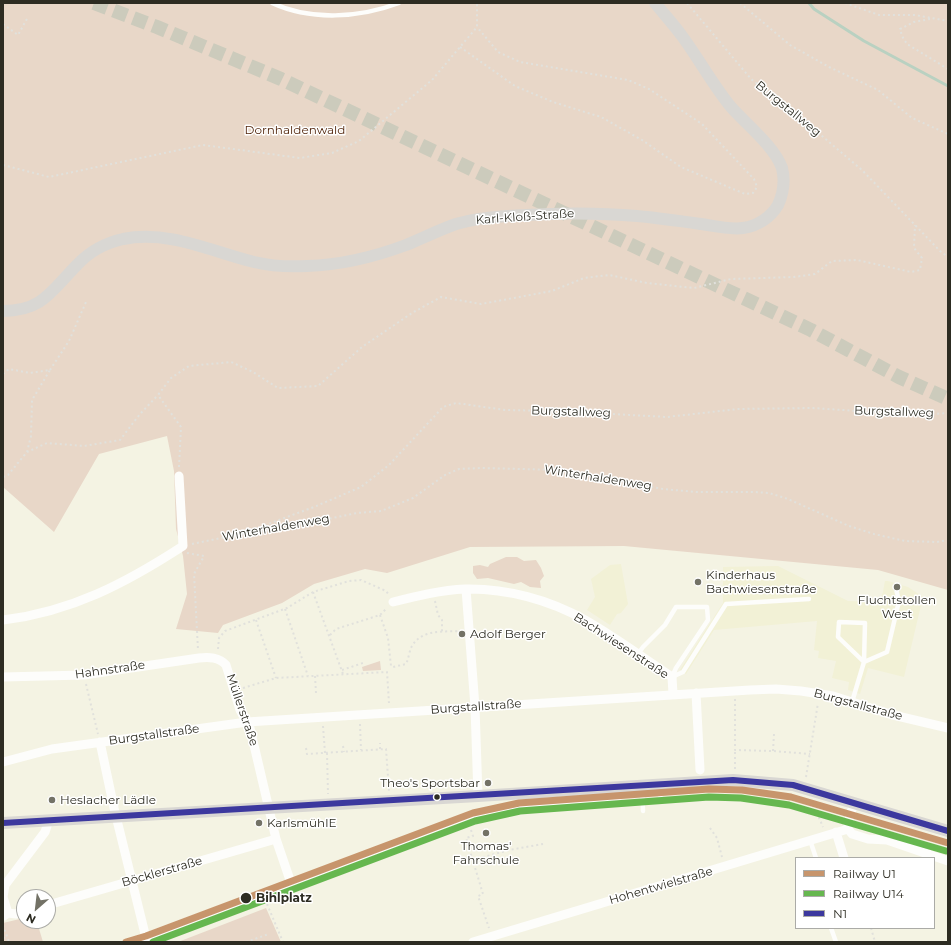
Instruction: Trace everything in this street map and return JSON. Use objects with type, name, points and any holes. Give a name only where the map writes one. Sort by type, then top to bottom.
[{"type":"main road","name":"Karl-Kloß-Straße","points":[[3,311],[21,310],[39,302],[53,291],[87,255],[103,246],[125,239],[140,237],[165,238],[191,243],[253,261],[302,267],[330,265],[354,260],[402,246],[454,225],[492,217],[581,213],[636,216],[736,229],[755,225],[767,217],[778,204],[783,188],[784,180],[782,169],[776,155],[730,105],[681,35],[655,3]]},
{"type":"main road","points":[[3,823],[733,780],[793,784],[948,831]]},
{"type":"street","points":[[3,620],[27,617],[68,606],[90,597],[149,568],[182,546],[179,476]]},
{"type":"street","points":[[466,589],[475,706],[478,796]]},
{"type":"street","name":"Bachwiesenstraße","points":[[393,602],[434,593],[466,589],[490,590],[509,593],[529,597],[554,605],[586,620],[672,677],[673,694]]},
{"type":"street","name":"Hahnstraße","points":[[3,677],[84,675],[199,658],[212,657],[217,659]]},
{"type":"street","name":"Müllerstraße","points":[[217,659],[226,665],[240,710],[250,728],[276,839],[291,883]]},
{"type":"street","name":"Burgstallstraße","points":[[3,762],[52,749],[247,722],[475,706],[776,689],[819,694],[948,728]]},
{"type":"street","points":[[696,693],[700,770]]},
{"type":"street","points":[[100,742],[116,817],[147,940]]},
{"type":"street","points":[[133,942],[147,940],[291,883],[455,823],[502,812],[606,803],[613,800],[629,787]]},
{"type":"street","points":[[854,802],[848,829],[852,834],[868,839],[887,840],[948,861]]},
{"type":"street","points":[[16,914],[5,914],[3,897],[5,885],[45,832],[47,821]]},
{"type":"street","name":"Hohentwielstraße","points":[[473,942],[848,829]]},
{"type":"street","points":[[836,832],[844,857]]},
{"type":"street","name":"Böcklerstraße","points":[[56,903],[276,839]]},
{"type":"lane","points":[[272,3],[298,12],[317,15],[347,14],[377,10],[399,3]]},
{"type":"lane","points":[[864,662],[887,652],[899,601],[896,590]]},
{"type":"lane","points":[[672,677],[683,672],[726,604],[809,598]]},
{"type":"lane","points":[[638,655],[643,647],[665,625],[676,607],[707,607],[708,620],[676,668],[672,677]]},
{"type":"lane","points":[[852,702],[864,662],[865,623],[839,622],[838,637],[864,662]]},
{"type":"lane","points":[[660,785],[661,801]]},
{"type":"lane","points":[[642,786],[643,811]]},
{"type":"lane","points":[[810,840],[816,857]]},
{"type":"lane","points":[[831,929],[836,942]]},
{"type":"path","points":[[460,47],[515,86],[553,102],[601,117],[642,140],[682,167],[746,194],[753,193],[757,187],[754,179],[702,124],[649,89],[628,80],[520,62],[498,52],[477,27],[477,3]]},
{"type":"path","name":"Burgstallweg","points":[[687,3],[751,79],[862,170],[948,257]]},
{"type":"path","points":[[740,3],[790,45],[829,67],[878,90],[912,118],[948,134]]},
{"type":"path","points":[[845,3],[879,15],[915,15],[948,21]]},
{"type":"path","points":[[3,24],[18,35],[28,17]]},
{"type":"path","points":[[931,19],[914,22],[900,29],[902,36],[907,44],[948,69]]},
{"type":"path","points":[[3,165],[49,177],[203,145],[300,158],[332,153],[359,141],[432,80],[477,27]]},
{"type":"path","points":[[27,452],[47,443],[84,446],[120,440],[171,378],[189,366],[231,362],[253,372],[278,388],[318,386],[362,347],[412,313],[441,297],[482,304],[552,291],[584,278],[609,275],[648,283],[694,288],[731,279],[794,277],[814,274],[832,262],[857,260],[911,272],[920,270],[922,258],[914,248],[915,225]]},
{"type":"path","points":[[3,477],[8,475],[27,452],[31,436],[32,400],[69,341],[86,302]]},
{"type":"path","points":[[3,374],[9,369],[30,373],[50,370]]},
{"type":"path","points":[[158,395],[181,427],[179,476]]},
{"type":"path","name":"Burgstallweg","points":[[236,535],[361,487],[389,465],[443,408],[456,403],[505,410],[557,411],[667,417],[738,409],[790,408],[919,415],[948,413]]},
{"type":"path","name":"Winterhaldenweg","points":[[182,546],[357,513],[381,511],[413,498],[445,475],[459,469],[482,468],[563,470],[663,489],[696,492],[769,493],[788,499],[849,526],[874,534],[905,541],[938,542],[948,540]]},
{"type":"path","points":[[182,546],[188,554],[204,556],[194,574],[199,658]]},
{"type":"path","points":[[218,645],[220,638],[225,631],[284,609],[313,592],[349,581],[361,580],[386,591],[393,602],[380,615],[336,629],[330,636]]},
{"type":"path","points":[[313,592],[344,674]]},
{"type":"path","points":[[434,593],[438,615],[442,620],[442,632]]},
{"type":"path","points":[[284,609],[308,676]]},
{"type":"path","points":[[380,615],[388,638],[391,666],[393,667],[406,664],[410,656],[410,648],[423,635],[433,632],[469,631]]},
{"type":"path","points":[[256,620],[276,678]]},
{"type":"path","points":[[342,670],[363,663]]},
{"type":"path","points":[[234,691],[276,678],[387,672],[389,712]]},
{"type":"path","points":[[84,675],[100,742]]},
{"type":"path","points":[[315,675],[316,693]]},
{"type":"path","points":[[735,691],[735,770]]},
{"type":"path","points":[[806,776],[819,694]]},
{"type":"path","points":[[360,714],[361,750]]},
{"type":"path","points":[[322,717],[326,753],[328,804]]},
{"type":"path","points":[[772,750],[774,734]]},
{"type":"path","points":[[380,743],[380,749]]},
{"type":"path","points":[[343,746],[344,752]]},
{"type":"path","points":[[306,748],[307,754],[386,749],[390,801]]},
{"type":"path","points":[[735,750],[772,750],[810,754]]},
{"type":"path","points":[[661,801],[740,799],[787,806],[817,813],[826,835]]},
{"type":"path","points":[[606,803],[618,804],[643,802]]},
{"type":"path","points":[[882,811],[879,817],[888,820],[879,832],[888,835],[887,840]]},
{"type":"path","points":[[710,828],[717,838],[722,856],[728,866]]},
{"type":"path","points":[[472,830],[473,836],[466,838],[484,894],[478,896],[489,929]]},
{"type":"path","points":[[473,860],[509,850],[543,844]]},
{"type":"path","points":[[267,904],[283,942]]},
{"type":"path","points":[[3,925],[9,942]]},
{"type":"path","points":[[871,929],[875,942]]},
{"type":"path","points":[[246,942],[269,934]]},
{"type":"path","points":[[3,938],[8,937]]},
{"type":"shaded area","points":[[621,564],[628,604],[621,613],[617,614],[610,625],[587,610],[595,597],[591,579],[610,565]]},
{"type":"shaded area","points":[[778,566],[848,601],[881,602],[885,581],[908,587],[923,597],[904,677],[868,668],[860,694],[848,690],[849,682],[832,678],[836,661],[818,658],[819,651],[814,650],[817,621],[714,630],[686,674],[680,670],[723,603],[723,567]]},
{"type":"green space","name":"Dornhaldenwald","points":[[3,3],[948,3],[948,590],[878,570],[624,546],[470,547],[387,573],[365,569],[314,584],[282,603],[223,625],[218,633],[176,629],[187,594],[183,556],[176,529],[174,471],[167,436],[99,454],[54,532],[3,487]]},
{"type":"green space","points":[[506,557],[517,557],[524,561],[536,560],[544,576],[540,581],[541,588],[530,587],[521,582],[514,584],[488,578],[477,579],[473,573],[473,566],[480,565],[488,567],[490,564]]},
{"type":"green space","points":[[380,661],[381,670],[363,671],[362,667]]},
{"type":"green space","points":[[266,908],[281,942],[178,942]]},
{"type":"green space","points":[[16,920],[16,929],[39,929],[43,942],[3,942],[3,923]]},
{"type":"waterway","points":[[809,3],[814,9],[864,41],[948,86]]},
{"type":"tunnel","points":[[94,3],[157,27],[281,79],[811,330],[899,377],[948,399]]},
{"type":"rail line","name":"U1","points":[[126,942],[146,936],[473,813],[519,803],[709,789],[742,790],[791,797],[948,843]]},
{"type":"rail line","name":"U14","points":[[153,942],[475,821],[520,811],[709,797],[741,798],[789,805],[946,851]]},
{"type":"transit line","name":"N1","points":[[3,823],[733,780],[793,785],[948,831]]},
{"type":"place","name":"Kinderhaus Bachwiesenstraße","points":[[698,582]]},
{"type":"place","name":"Fluchtstollen West","points":[[897,587]]},
{"type":"place","name":"Adolf Berger","points":[[462,634]]},
{"type":"place","name":"Theo's Sportsbar","points":[[488,783]]},
{"type":"place","name":"Heslacher Lädle","points":[[52,800]]},
{"type":"place","name":"KarlsmühlE","points":[[259,823]]},
{"type":"place","name":"Thomas' Fahrschule","points":[[486,833]]},
{"type":"place","name":"Bihlplatz","points":[[246,898]]}]
